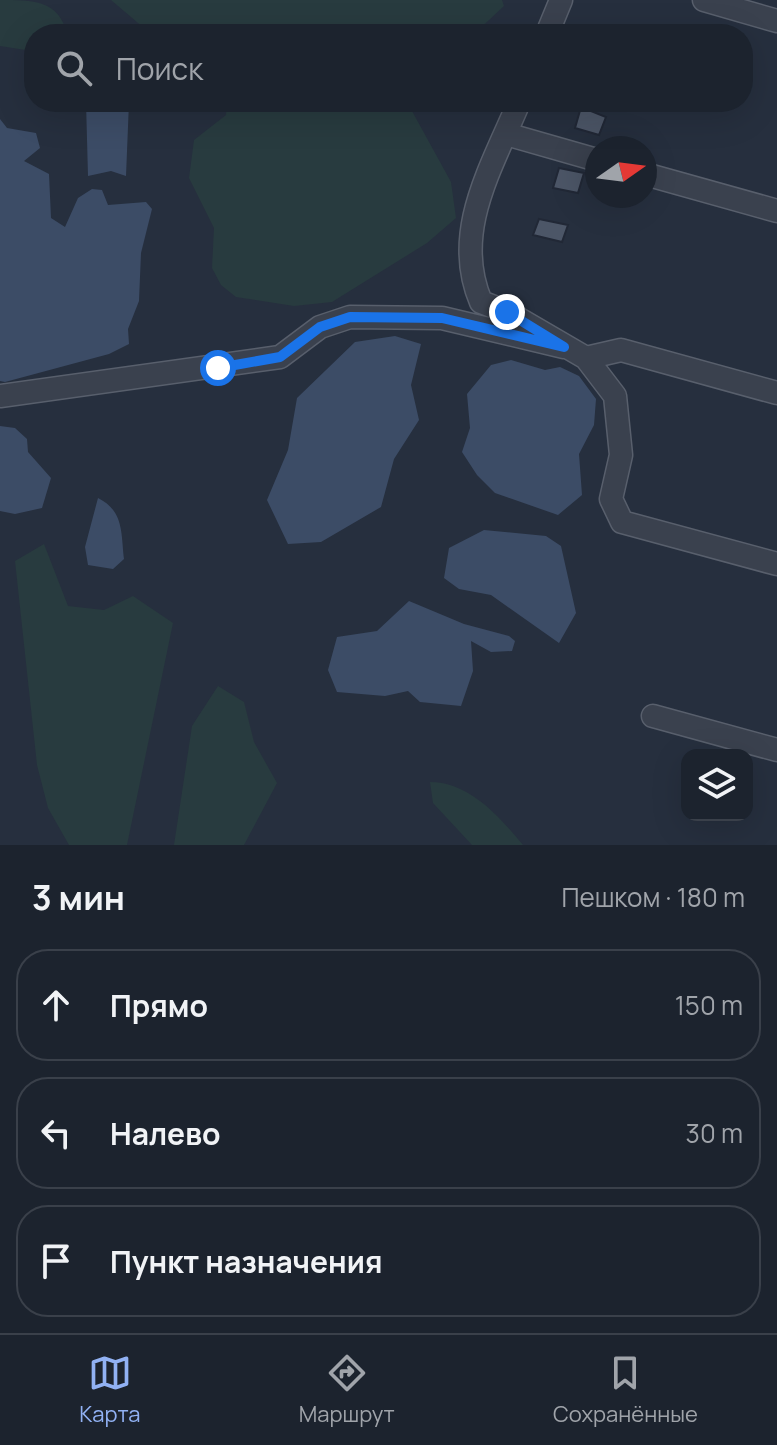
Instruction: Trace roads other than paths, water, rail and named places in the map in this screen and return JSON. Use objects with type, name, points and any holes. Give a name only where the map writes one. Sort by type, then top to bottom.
[{"type":"street","points":[[551,24],[561,0]]},
{"type":"street","points":[[704,0],[777,21]]},
{"type":"street","points":[[515,112],[478,194],[469,245],[473,283],[481,302],[507,312],[586,358],[615,396],[621,455],[611,499],[622,522],[777,564]]},
{"type":"street","points":[[506,134],[585,157]]},
{"type":"street","points":[[657,177],[777,211]]},
{"type":"street","points":[[0,396],[280,357],[320,327],[350,317],[442,318],[564,347]]},
{"type":"street","points":[[586,358],[621,350],[777,393]]},
{"type":"street","points":[[653,716],[777,750]]},
{"type":"water","points":[[86,112],[129,112],[126,176],[111,171],[88,176]]},
{"type":"water","points":[[0,119],[7,128],[36,133],[40,148],[24,161],[49,174],[51,218],[65,227],[78,198],[92,189],[102,190],[108,205],[146,202],[152,209],[141,253],[139,301],[128,329],[129,344],[109,354],[5,382],[0,381]]},
{"type":"water","points":[[395,336],[421,344],[411,385],[419,420],[394,459],[381,507],[321,542],[288,544],[267,500],[288,450],[297,398],[355,342]]},
{"type":"water","points":[[511,360],[545,370],[560,367],[579,376],[596,399],[594,425],[579,454],[582,495],[558,515],[495,493],[477,475],[462,452],[470,428],[467,394],[491,365]]},
{"type":"water","points":[[0,426],[15,428],[27,439],[28,452],[51,478],[42,508],[15,514],[0,511]]},
{"type":"water","points":[[98,498],[113,509],[120,524],[124,559],[113,569],[88,565],[85,547]]},
{"type":"water","points":[[484,530],[546,536],[561,546],[576,613],[559,643],[491,595],[459,589],[444,578],[449,548]]},
{"type":"water","points":[[409,601],[464,624],[509,636],[515,641],[512,651],[491,652],[471,641],[473,671],[461,706],[420,702],[408,691],[385,696],[337,692],[328,670],[337,637],[377,631]]}]
